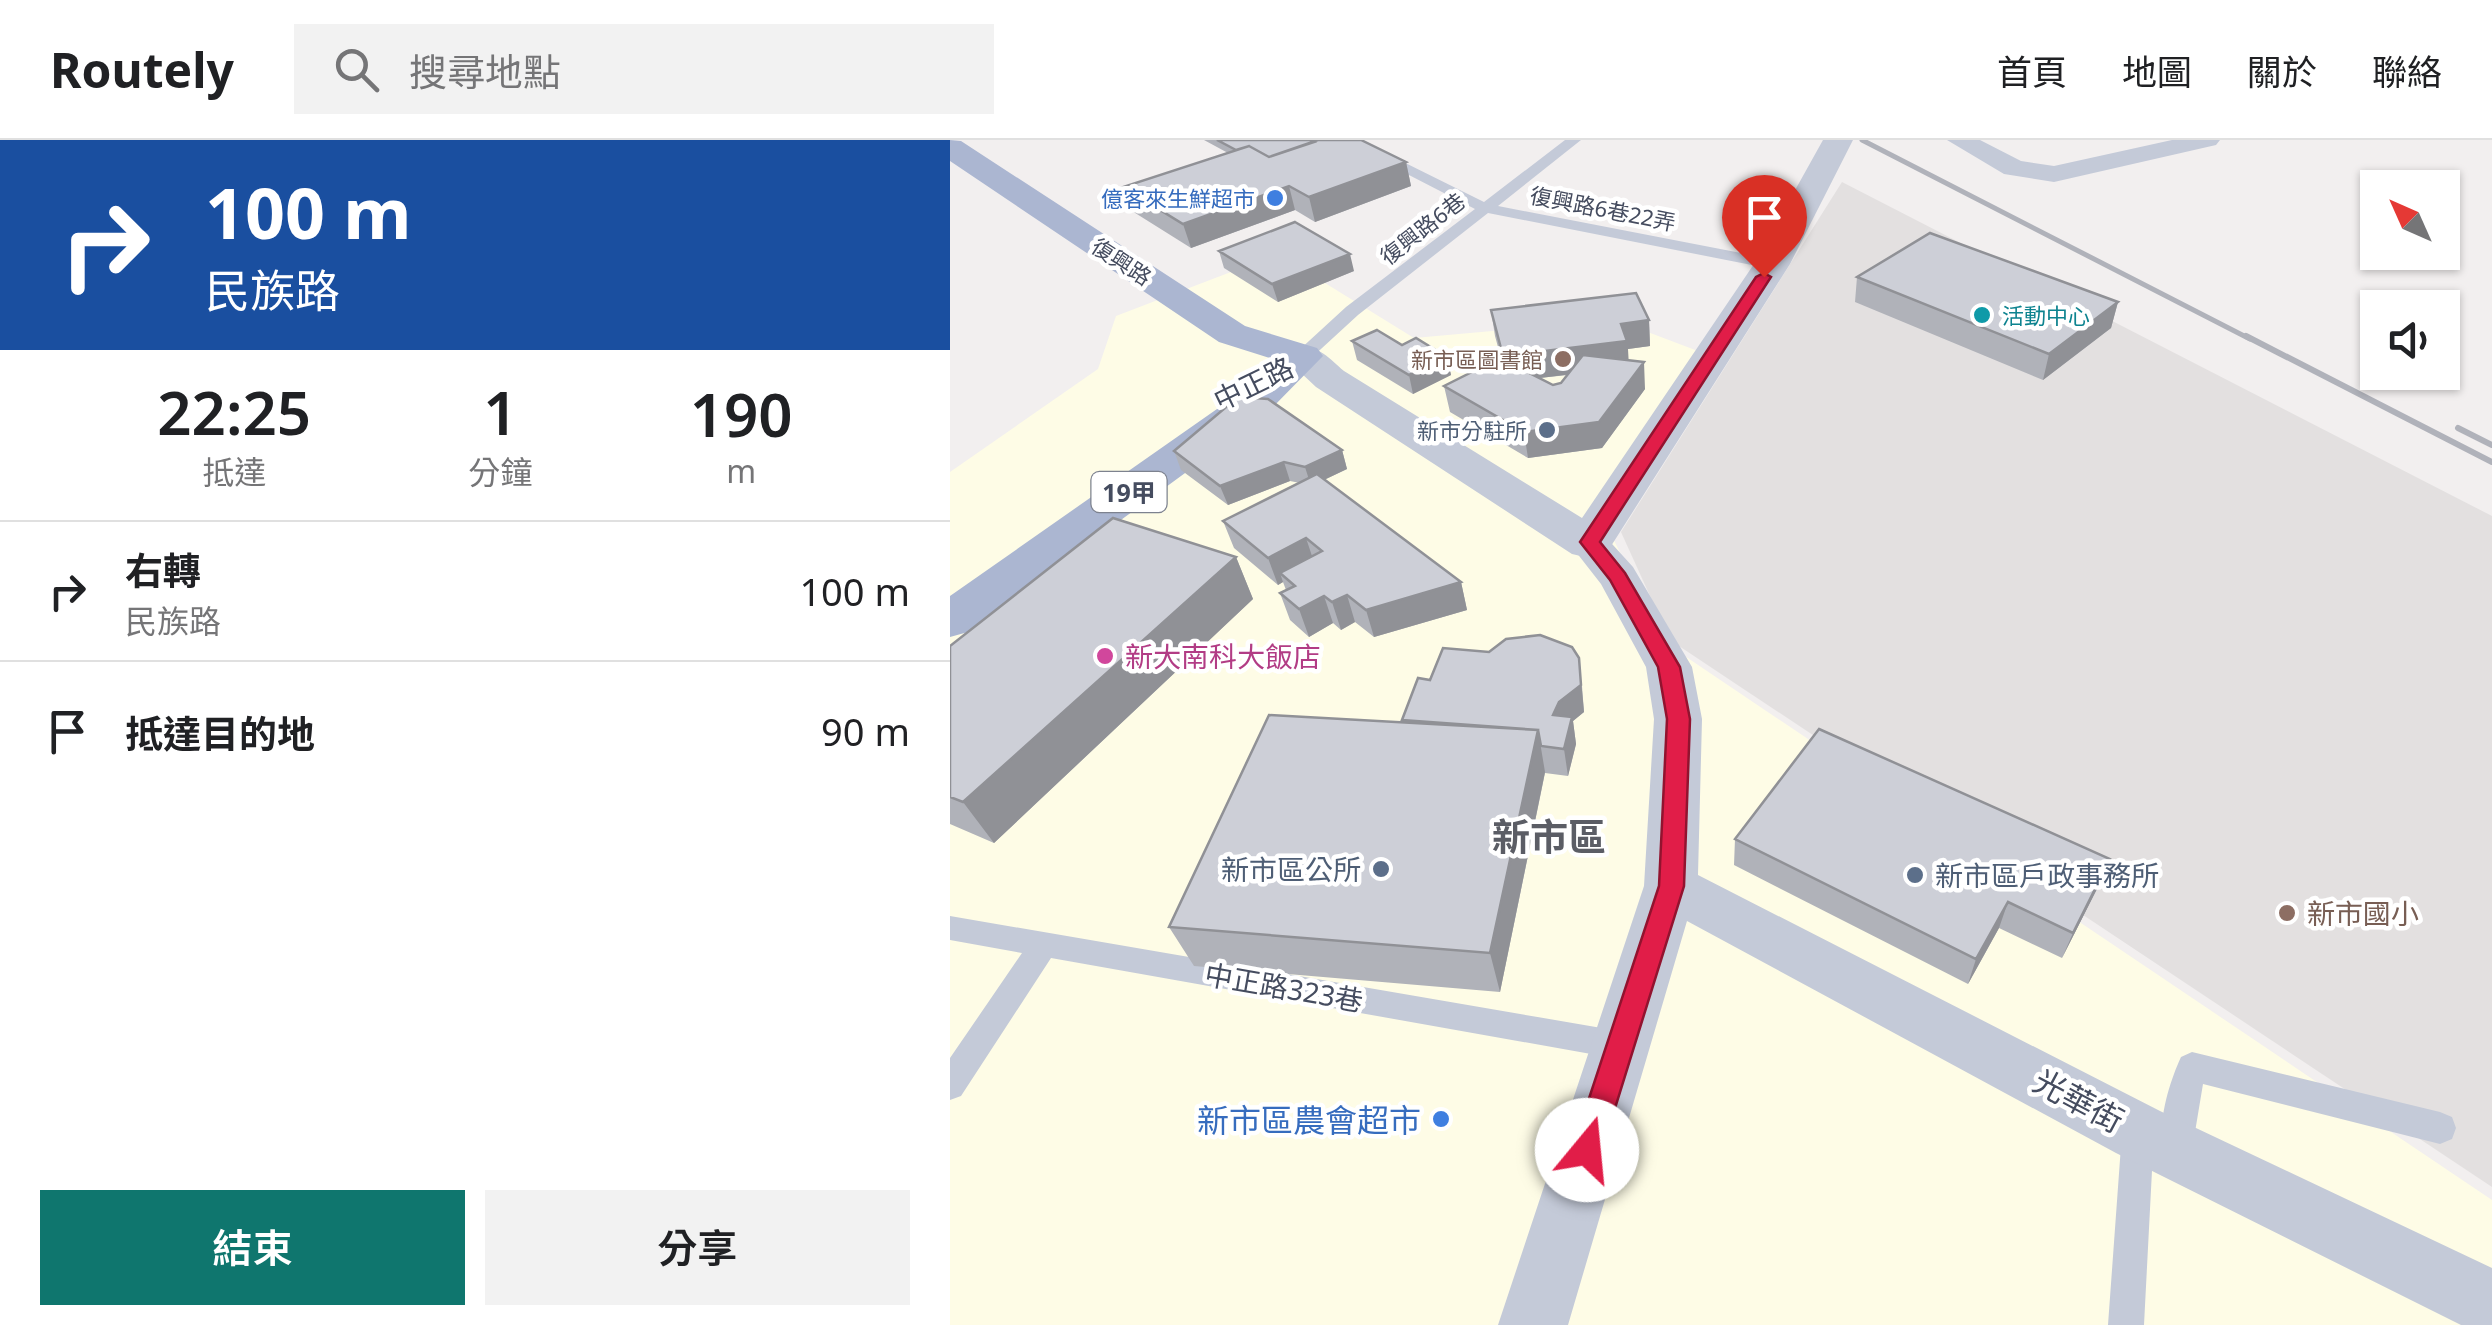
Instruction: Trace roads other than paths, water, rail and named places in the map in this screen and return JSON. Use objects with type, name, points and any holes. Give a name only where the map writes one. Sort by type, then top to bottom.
[{"type":"main road","name":"復興路","points":[[982,140],[1264,319],[1302,356]]},
{"type":"main road","name":"復興路","points":[[950,147],[1232,334],[1302,356]]},
{"type":"main road","name":"中正路","points":[[950,584],[1221,396],[1302,356]]},
{"type":"main road","name":"中正路","points":[[950,620],[1252,404],[1302,356]]},
{"type":"street","points":[[1533,1325],[1671,886],[1678,719],[1669,667],[1618,577],[1590,542],[1772,264],[1838,140]]},
{"type":"street","points":[[1960,140],[2014,168],[2054,174],[2206,140]]},
{"type":"street","name":"復興路","points":[[1302,356],[1330,379],[1590,542]]},
{"type":"street","name":"光華街","points":[[1671,886],[2158,1141],[2492,1304]]},
{"type":"lane","name":"復興路6巷22弄","points":[[1348,140],[1485,208],[1772,264]]},
{"type":"lane","name":"復興路6巷","points":[[1302,356],[1352,311],[1574,140]]},
{"type":"lane","name":"中正路323巷","points":[[950,928],[1619,1046]]},
{"type":"lane","points":[[950,1085],[1043,946]]},
{"type":"lane","points":[[2126,1325],[2158,1141],[2183,1096],[2192,1067],[2440,1128]]},
{"type":"railway","points":[[1862,140],[2250,339]]},
{"type":"railway","points":[[2246,336],[2492,462]]},
{"type":"railway","points":[[2458,428],[2492,445]]},
{"type":"place","name":"億客來生鮮超市","points":[[1275,198]]},
{"type":"place","name":"活動中心","points":[[1982,315]]},
{"type":"place","name":"新市區圖書館","points":[[1563,359]]},
{"type":"place","name":"新市分駐所","points":[[1547,430]]},
{"type":"place","name":"新大南科大飯店","points":[[1105,656]]},
{"type":"place","name":"新市區公所","points":[[1381,869]]},
{"type":"place","name":"新市區戶政事務所","points":[[1915,875]]},
{"type":"place","name":"新市國小","points":[[2287,913]]},
{"type":"place","name":"新市區農會超市","points":[[1441,1119]]},
{"type":"district","name":"新市區","points":[[1549,836]]}]
